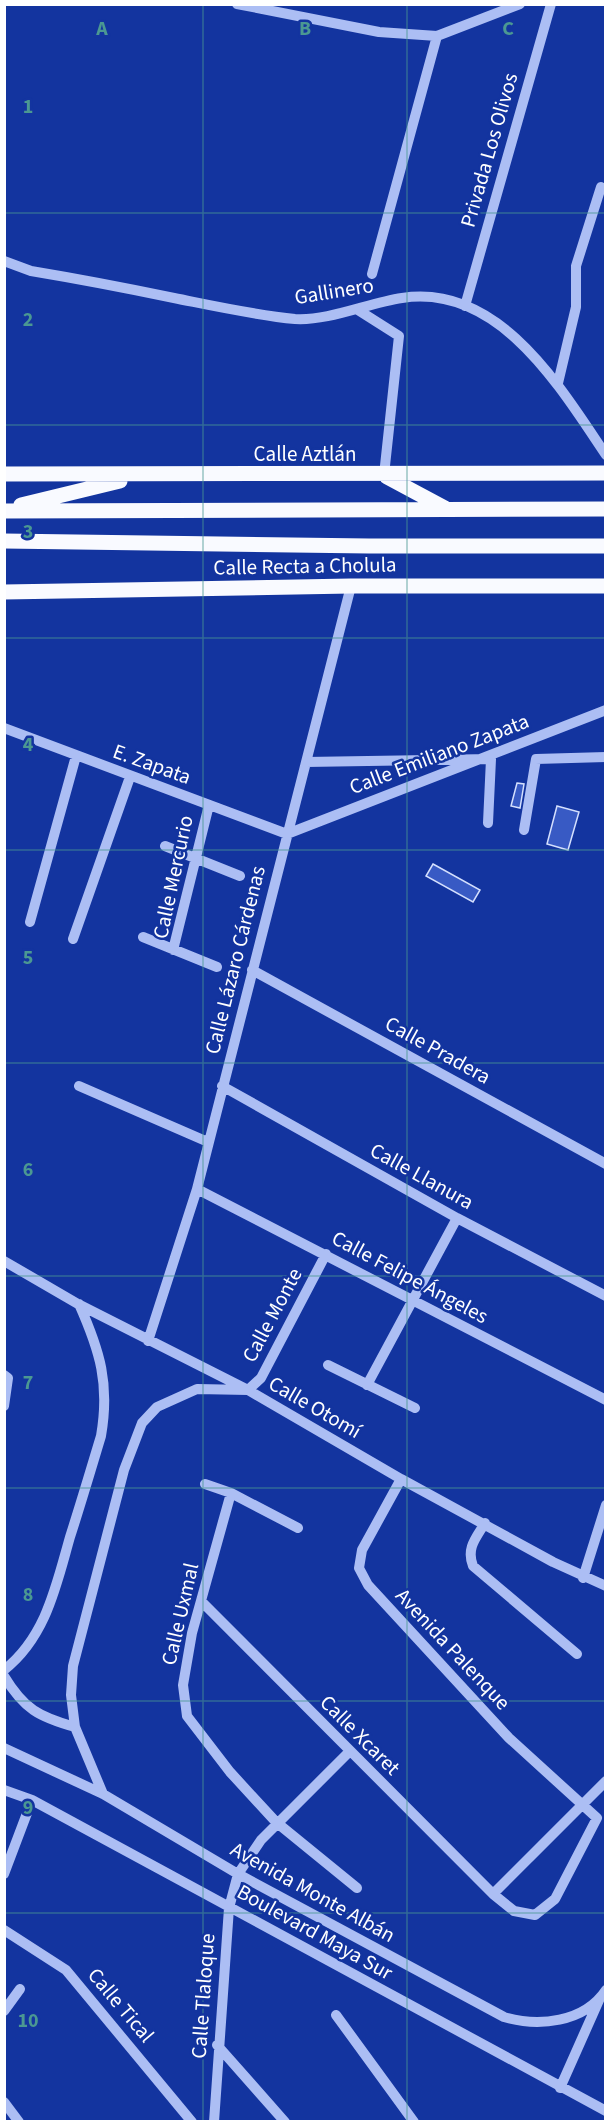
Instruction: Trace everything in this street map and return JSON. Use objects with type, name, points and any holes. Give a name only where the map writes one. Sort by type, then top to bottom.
[{"type":"main road","name":"Calle Aztlán","points":[[4,474],[606,473]]},
{"type":"main road","points":[[4,510],[143,475]]},
{"type":"main road","points":[[384,475],[447,509]]},
{"type":"main road","points":[[4,510],[606,509]]},
{"type":"main road","name":"Calle Recta a Cholula","points":[[4,541],[369,546],[606,546]]},
{"type":"main road","name":"Calle Recta a Cholula","points":[[4,592],[351,586],[606,586]]},
{"type":"street","points":[[237,4],[379,32],[437,36],[520,4]]},
{"type":"street","name":"Privada Los Olivos","points":[[465,306],[551,4]]},
{"type":"street","points":[[372,274],[437,36]]},
{"type":"street","points":[[558,383],[576,307],[576,266],[601,187]]},
{"type":"street","name":"Gallinero","points":[[4,261],[31,271],[297,319],[358,310],[401,298],[426,297],[465,306],[514,334],[558,383],[606,455]]},
{"type":"street","points":[[358,310],[399,336],[384,475]]},
{"type":"street","name":"Calle Lázaro Cárdenas","points":[[148,1341],[197,1189],[351,586]]},
{"type":"street","name":"Calle Emiliano Zapata","points":[[287,834],[486,759],[606,710]]},
{"type":"street","name":"E. Zapata","points":[[4,728],[287,834]]},
{"type":"street","points":[[30,922],[76,756]]},
{"type":"street","points":[[524,830],[536,759],[606,757]]},
{"type":"street","points":[[306,762],[486,759],[488,823]]},
{"type":"street","points":[[73,939],[130,777]]},
{"type":"street","name":"Calle Mercurio","points":[[209,806],[173,950],[217,967]]},
{"type":"street","points":[[165,846],[240,876]]},
{"type":"street","points":[[143,937],[173,950]]},
{"type":"street","name":"Calle Pradera","points":[[252,970],[606,1164]]},
{"type":"street","points":[[80,1086],[208,1142]]},
{"type":"street","name":"Calle Llanura","points":[[222,1086],[457,1218],[606,1296]]},
{"type":"street","name":"Calle Felipe Ángeles","points":[[197,1189],[606,1400]]},
{"type":"street","points":[[367,1384],[411,1299],[457,1218]]},
{"type":"street","name":"Calle Monte","points":[[248,1390],[261,1378],[326,1254]]},
{"type":"street","name":"Calle Otomí","points":[[4,1261],[78,1304],[248,1390],[401,1479],[583,1578],[606,1586]]},
{"type":"street","points":[[4,1670],[18,1659],[34,1637],[49,1608],[100,1436],[105,1411],[105,1383],[94,1337],[78,1304]]},
{"type":"street","points":[[328,1365],[415,1408]]},
{"type":"street","points":[[4,1406],[6,1377]]},
{"type":"street","points":[[103,1794],[75,1727],[71,1695],[73,1666],[124,1470],[142,1423],[157,1407],[197,1389],[248,1390]]},
{"type":"street","name":"Avenida Palenque","points":[[401,1479],[362,1550],[359,1568],[368,1585],[509,1738],[597,1818]]},
{"type":"street","points":[[205,1484],[231,1493],[298,1528]]},
{"type":"street","name":"Calle Uxmal","points":[[231,1493],[192,1633],[183,1685],[187,1716],[230,1772],[276,1822],[357,1888]]},
{"type":"street","points":[[583,1578],[606,1505]]},
{"type":"street","points":[[485,1523],[469,1555],[473,1566],[577,1654]]},
{"type":"street","name":"Calle Xcaret","points":[[201,1601],[493,1894],[520,1914],[534,1915],[555,1899],[597,1818]]},
{"type":"street","points":[[4,1676],[27,1707],[39,1715],[75,1727]]},
{"type":"street","name":"Avenida Monte Albán","points":[[4,1748],[103,1794],[238,1874],[504,2016],[523,2022],[546,2022],[581,2011],[603,1993]]},
{"type":"street","points":[[238,1874],[276,1822],[349,1752]]},
{"type":"street","points":[[493,1894],[606,1781]]},
{"type":"street","name":"Boulevard Maya Sur","points":[[4,1790],[32,1800],[606,2111]]},
{"type":"street","points":[[4,1874],[32,1800]]},
{"type":"street","name":"Calle Tlaloque","points":[[214,2121],[229,1908],[238,1874]]},
{"type":"street","name":"Calle Tical","points":[[4,1930],[66,1970],[192,2121]]},
{"type":"street","points":[[4,2011],[20,1989]]},
{"type":"street","points":[[560,2088],[603,1993]]},
{"type":"street","points":[[336,2015],[414,2121]]},
{"type":"street","points":[[218,2045],[285,2121]]},
{"type":"street","points":[[4,2102],[19,2121]]},
{"type":"building","points":[[517,783],[524,784],[520,808],[511,806]]},
{"type":"building","points":[[557,806],[579,812],[568,850],[547,844]]},
{"type":"building","points":[[433,864],[480,890],[473,902],[426,876]]}]
